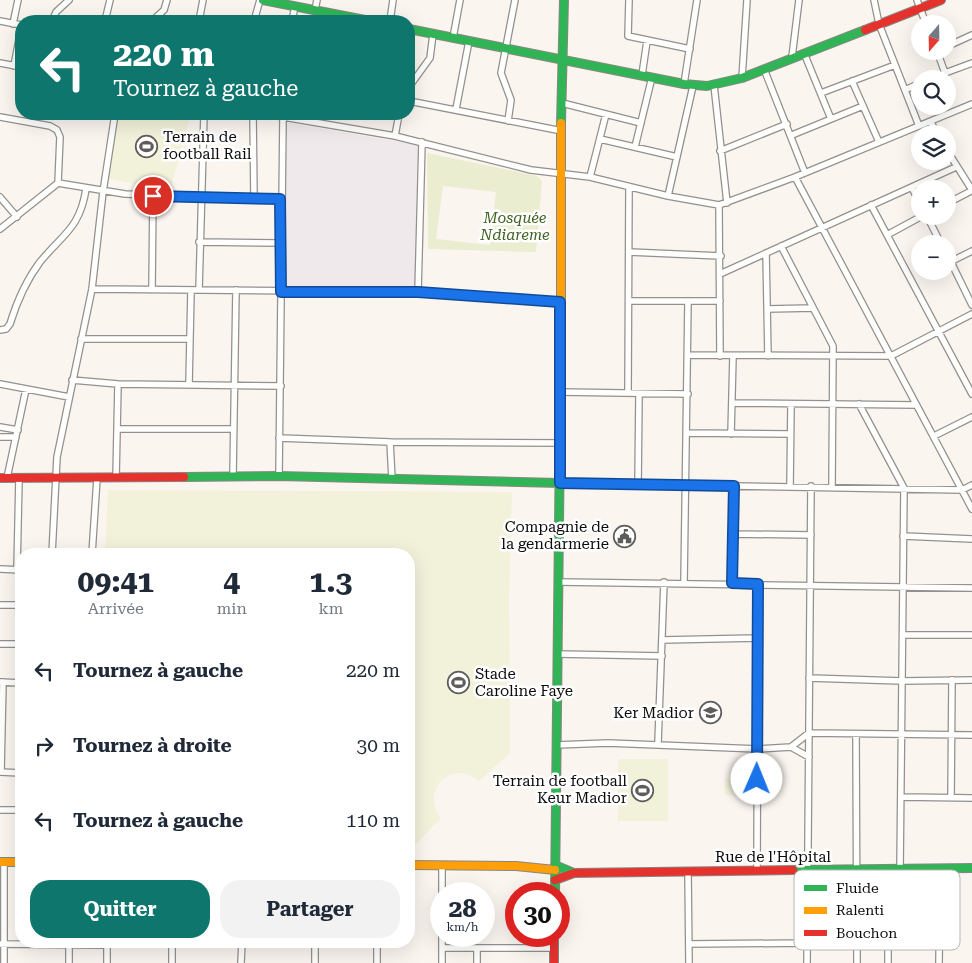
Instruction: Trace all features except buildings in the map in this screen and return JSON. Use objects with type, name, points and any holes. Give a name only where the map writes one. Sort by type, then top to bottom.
[{"type":"main road","points":[[261,0],[333,15]]},
{"type":"main road","points":[[564,0],[560,173],[561,443],[555,880],[574,873]]},
{"type":"main road","points":[[415,30],[688,85],[714,85],[742,78],[792,56],[941,0]]},
{"type":"main road","points":[[4,478],[279,476],[560,483]]},
{"type":"main road","points":[[2,862],[15,862]]},
{"type":"main road","points":[[415,866],[555,867],[574,873]]},
{"type":"main road","name":"Rue de l'Hôpital","points":[[574,873],[972,868]]},
{"type":"main road","points":[[554,948],[554,963]]},
{"type":"street","points":[[0,21],[13,24],[18,0]]},
{"type":"street","points":[[55,15],[69,0]]},
{"type":"street","points":[[106,15],[110,0]]},
{"type":"street","points":[[159,15],[164,10],[167,0]]},
{"type":"street","points":[[200,15],[203,0]]},
{"type":"street","points":[[256,15],[261,0]]},
{"type":"street","points":[[315,10],[317,0]]},
{"type":"street","points":[[391,15],[393,0]]},
{"type":"street","points":[[453,38],[460,0]]},
{"type":"street","points":[[508,121],[510,98],[500,76],[515,0]]},
{"type":"street","points":[[629,0],[628,36],[690,49]]},
{"type":"street","points":[[668,196],[677,156],[688,85],[690,49],[697,0]]},
{"type":"street","points":[[742,78],[747,0]]},
{"type":"street","points":[[792,56],[799,0]]},
{"type":"street","points":[[874,0],[879,24],[919,125]]},
{"type":"street","points":[[918,0],[922,15]]},
{"type":"street","points":[[293,15],[295,6]]},
{"type":"street","points":[[415,79],[430,58],[433,34]]},
{"type":"street","points":[[956,43],[971,36],[972,44]]},
{"type":"street","points":[[456,109],[469,41]]},
{"type":"street","points":[[642,75],[647,41]]},
{"type":"street","points":[[804,52],[831,119]]},
{"type":"street","points":[[0,63],[14,66],[15,60]]},
{"type":"street","points":[[953,70],[972,63]]},
{"type":"street","points":[[820,93],[895,65]]},
{"type":"street","points":[[764,69],[792,135],[805,173]]},
{"type":"street","points":[[635,147],[652,77]]},
{"type":"street","points":[[852,81],[879,142]]},
{"type":"street","points":[[714,85],[727,203]]},
{"type":"street","points":[[905,90],[911,87]]},
{"type":"street","points":[[415,102],[562,132]]},
{"type":"street","points":[[562,103],[640,122]]},
{"type":"street","points":[[922,125],[972,104]]},
{"type":"street","points":[[792,135],[863,106]]},
{"type":"street","points":[[590,177],[606,114]]},
{"type":"street","points":[[0,116],[15,119]]},
{"type":"street","points":[[0,229],[58,183],[60,137],[57,130],[50,126],[20,120]]},
{"type":"street","points":[[52,548],[55,479],[68,396],[92,289],[103,192],[114,120]]},
{"type":"street","points":[[199,290],[200,197],[204,120]]},
{"type":"street","points":[[253,120],[254,198]]},
{"type":"street","points":[[279,476],[281,386],[280,199],[283,120]]},
{"type":"street","points":[[305,120],[395,136],[514,166],[590,177],[668,196],[719,205],[795,177],[911,129]]},
{"type":"street","points":[[395,136],[398,120]]},
{"type":"street","points":[[720,151],[787,124]]},
{"type":"street","points":[[600,139],[677,156]]},
{"type":"street","points":[[418,292],[422,142]]},
{"type":"street","points":[[956,167],[971,190],[956,198]]},
{"type":"street","points":[[929,180],[950,170]]},
{"type":"street","points":[[795,177],[972,509]]},
{"type":"street","points":[[58,183],[103,192],[153,196],[280,199]]},
{"type":"street","points":[[628,393],[629,187]]},
{"type":"street","points":[[720,274],[911,188]]},
{"type":"street","points":[[0,330],[6,329],[10,324],[23,287],[40,262],[67,234],[81,213],[86,189]]},
{"type":"street","points":[[152,290],[153,196]]},
{"type":"street","points":[[0,197],[17,216]]},
{"type":"street","points":[[719,205],[721,256],[720,356]]},
{"type":"street","points":[[871,205],[972,394]]},
{"type":"street","points":[[887,235],[911,222]]},
{"type":"street","points":[[199,242],[281,243]]},
{"type":"street","points":[[781,246],[831,339],[834,354],[832,486]]},
{"type":"street","points":[[956,257],[972,251]]},
{"type":"street","points":[[629,252],[721,256]]},
{"type":"street","points":[[766,253],[768,356]]},
{"type":"street","points":[[956,273],[972,305]]},
{"type":"street","points":[[92,289],[418,292],[560,302]]},
{"type":"street","points":[[233,476],[236,290]]},
{"type":"street","points":[[189,384],[191,291]]},
{"type":"street","points":[[629,301],[720,301]]},
{"type":"street","points":[[684,583],[687,486],[688,301]]},
{"type":"street","points":[[767,309],[813,308]]},
{"type":"street","points":[[688,355],[768,356],[834,354],[891,356],[972,314]]},
{"type":"street","points":[[81,339],[190,339]]},
{"type":"street","points":[[732,434],[733,356]]},
{"type":"street","points":[[965,381],[972,378]]},
{"type":"street","points":[[72,380],[118,384],[281,386]]},
{"type":"street","points":[[0,384],[68,396]]},
{"type":"street","points":[[116,478],[118,384]]},
{"type":"street","points":[[4,478],[17,434],[26,389]]},
{"type":"street","points":[[560,392],[688,394]]},
{"type":"street","points":[[638,485],[639,394]]},
{"type":"street","points":[[733,403],[916,405]]},
{"type":"street","points":[[790,487],[791,404]]},
{"type":"street","points":[[860,404],[904,488],[900,869]]},
{"type":"street","points":[[934,436],[972,417]]},
{"type":"street","points":[[0,427],[17,434]]},
{"type":"street","points":[[117,429],[233,429]]},
{"type":"street","points":[[687,433],[790,434]]},
{"type":"street","points":[[0,437],[17,434]]},
{"type":"street","points":[[279,438],[390,442],[561,443]]},
{"type":"street","points":[[390,442],[392,479]]},
{"type":"street","points":[[19,478],[19,548]]},
{"type":"street","points":[[92,548],[96,478]]},
{"type":"street","points":[[560,483],[687,486],[832,486],[962,490],[972,485]]},
{"type":"street","points":[[732,583],[734,486]]},
{"type":"street","points":[[808,870],[811,486]]},
{"type":"street","points":[[733,534],[811,534]]},
{"type":"street","points":[[904,536],[972,539]]},
{"type":"street","points":[[0,569],[15,570]]},
{"type":"street","points":[[558,582],[810,584],[972,588]]},
{"type":"street","points":[[658,744],[664,582]]},
{"type":"street","points":[[757,870],[758,584]]},
{"type":"street","points":[[0,605],[15,605]]},
{"type":"street","points":[[903,635],[972,635]]},
{"type":"street","points":[[662,640],[757,638]]},
{"type":"street","points":[[0,644],[15,644]]},
{"type":"street","points":[[557,654],[662,656]]},
{"type":"street","points":[[809,678],[902,681],[972,680]]},
{"type":"street","points":[[950,797],[952,680]]},
{"type":"street","points":[[15,682],[1,682],[1,772],[15,773]]},
{"type":"street","points":[[791,747],[809,733],[972,735]]},
{"type":"street","points":[[856,734],[856,870]]},
{"type":"street","points":[[556,745],[658,744],[758,748],[791,747],[809,756]]},
{"type":"street","points":[[901,797],[972,798]]},
{"type":"street","points":[[0,810],[15,810]]},
{"type":"street","points":[[2,862],[2,944],[4,963]]},
{"type":"street","points":[[442,865],[442,882]]},
{"type":"street","points":[[688,871],[689,963]]},
{"type":"street","points":[[689,944],[794,943]]},
{"type":"street","points":[[2,944],[15,944]]},
{"type":"street","points":[[69,948],[69,963]]},
{"type":"street","points":[[107,948],[107,963]]},
{"type":"street","points":[[172,948],[172,963]]},
{"type":"street","points":[[241,963],[242,948]]},
{"type":"street","points":[[315,948],[315,963]]},
{"type":"street","points":[[377,948],[377,963]]},
{"type":"street","points":[[442,963],[442,948],[554,948]]},
{"type":"street","points":[[477,948],[477,963]]},
{"type":"street","points":[[807,950],[807,963]]},
{"type":"street","points":[[856,950],[857,963]]},
{"type":"street","points":[[888,950],[888,963]]},
{"type":"street","points":[[939,950],[939,963]]},
{"type":"shaded area","points":[[285,122],[418,145],[415,288],[284,287]]},
{"type":"green space","name":"Terrain de football Rail","points":[[118,120],[189,120],[170,191],[106,178]]},
{"type":"green space","name":"Mosquée Ndiareme","points":[[427,153],[537,176],[542,181],[536,252],[428,249]],"holes":[[[443,186],[496,192],[490,245],[436,239]]]},
{"type":"green space","name":"Stade Caroline Faye","points":[[108,490],[512,492],[509,597],[510,753],[479,781],[468,775],[458,773],[449,775],[442,780],[436,788],[434,797],[435,807],[441,818],[415,845],[415,548],[105,548]]},
{"type":"green space","name":"Terrain de football Keur Madior","points":[[618,759],[668,759],[668,821],[618,821]]},
{"type":"green space","points":[[725,779],[751,780],[751,796],[725,795]]},
{"type":"traffic: fast","points":[[263,0],[339,15]]},
{"type":"traffic: fast","points":[[561,123],[564,0]]},
{"type":"traffic: fast","points":[[415,30],[684,84],[707,86],[742,78],[865,30]]},
{"type":"traffic: fast","points":[[555,882],[561,340]]},
{"type":"traffic: fast","points":[[184,477],[279,476],[560,483]]},
{"type":"traffic: fast","points":[[555,865],[574,873]]},
{"type":"traffic: fast","points":[[793,870],[972,868]]},
{"type":"traffic: slow","points":[[561,123],[561,340]]},
{"type":"traffic: slow","points":[[0,862],[15,862]]},
{"type":"traffic: slow","points":[[415,865],[516,866],[555,870]]},
{"type":"traffic: jam","points":[[865,30],[941,0]]},
{"type":"traffic: jam","points":[[0,478],[184,477]]},
{"type":"traffic: jam","points":[[555,880],[574,873],[793,870]]},
{"type":"traffic: jam","points":[[554,947],[554,963]]},
{"type":"place","name":"Terrain de football Rail","points":[[147,146]]},
{"type":"place","name":"Compagnie de la gendarmerie","points":[[625,536]]},
{"type":"place","name":"Stade Caroline Faye","points":[[459,683]]},
{"type":"place","name":"Ker Madior","points":[[710,713]]},
{"type":"place","name":"Terrain de football Keur Madior","points":[[643,790]]},
{"type":"route","points":[[153,196],[280,199],[281,292],[418,292],[560,302],[560,483],[734,486],[732,583],[758,584],[757,779]]}]
